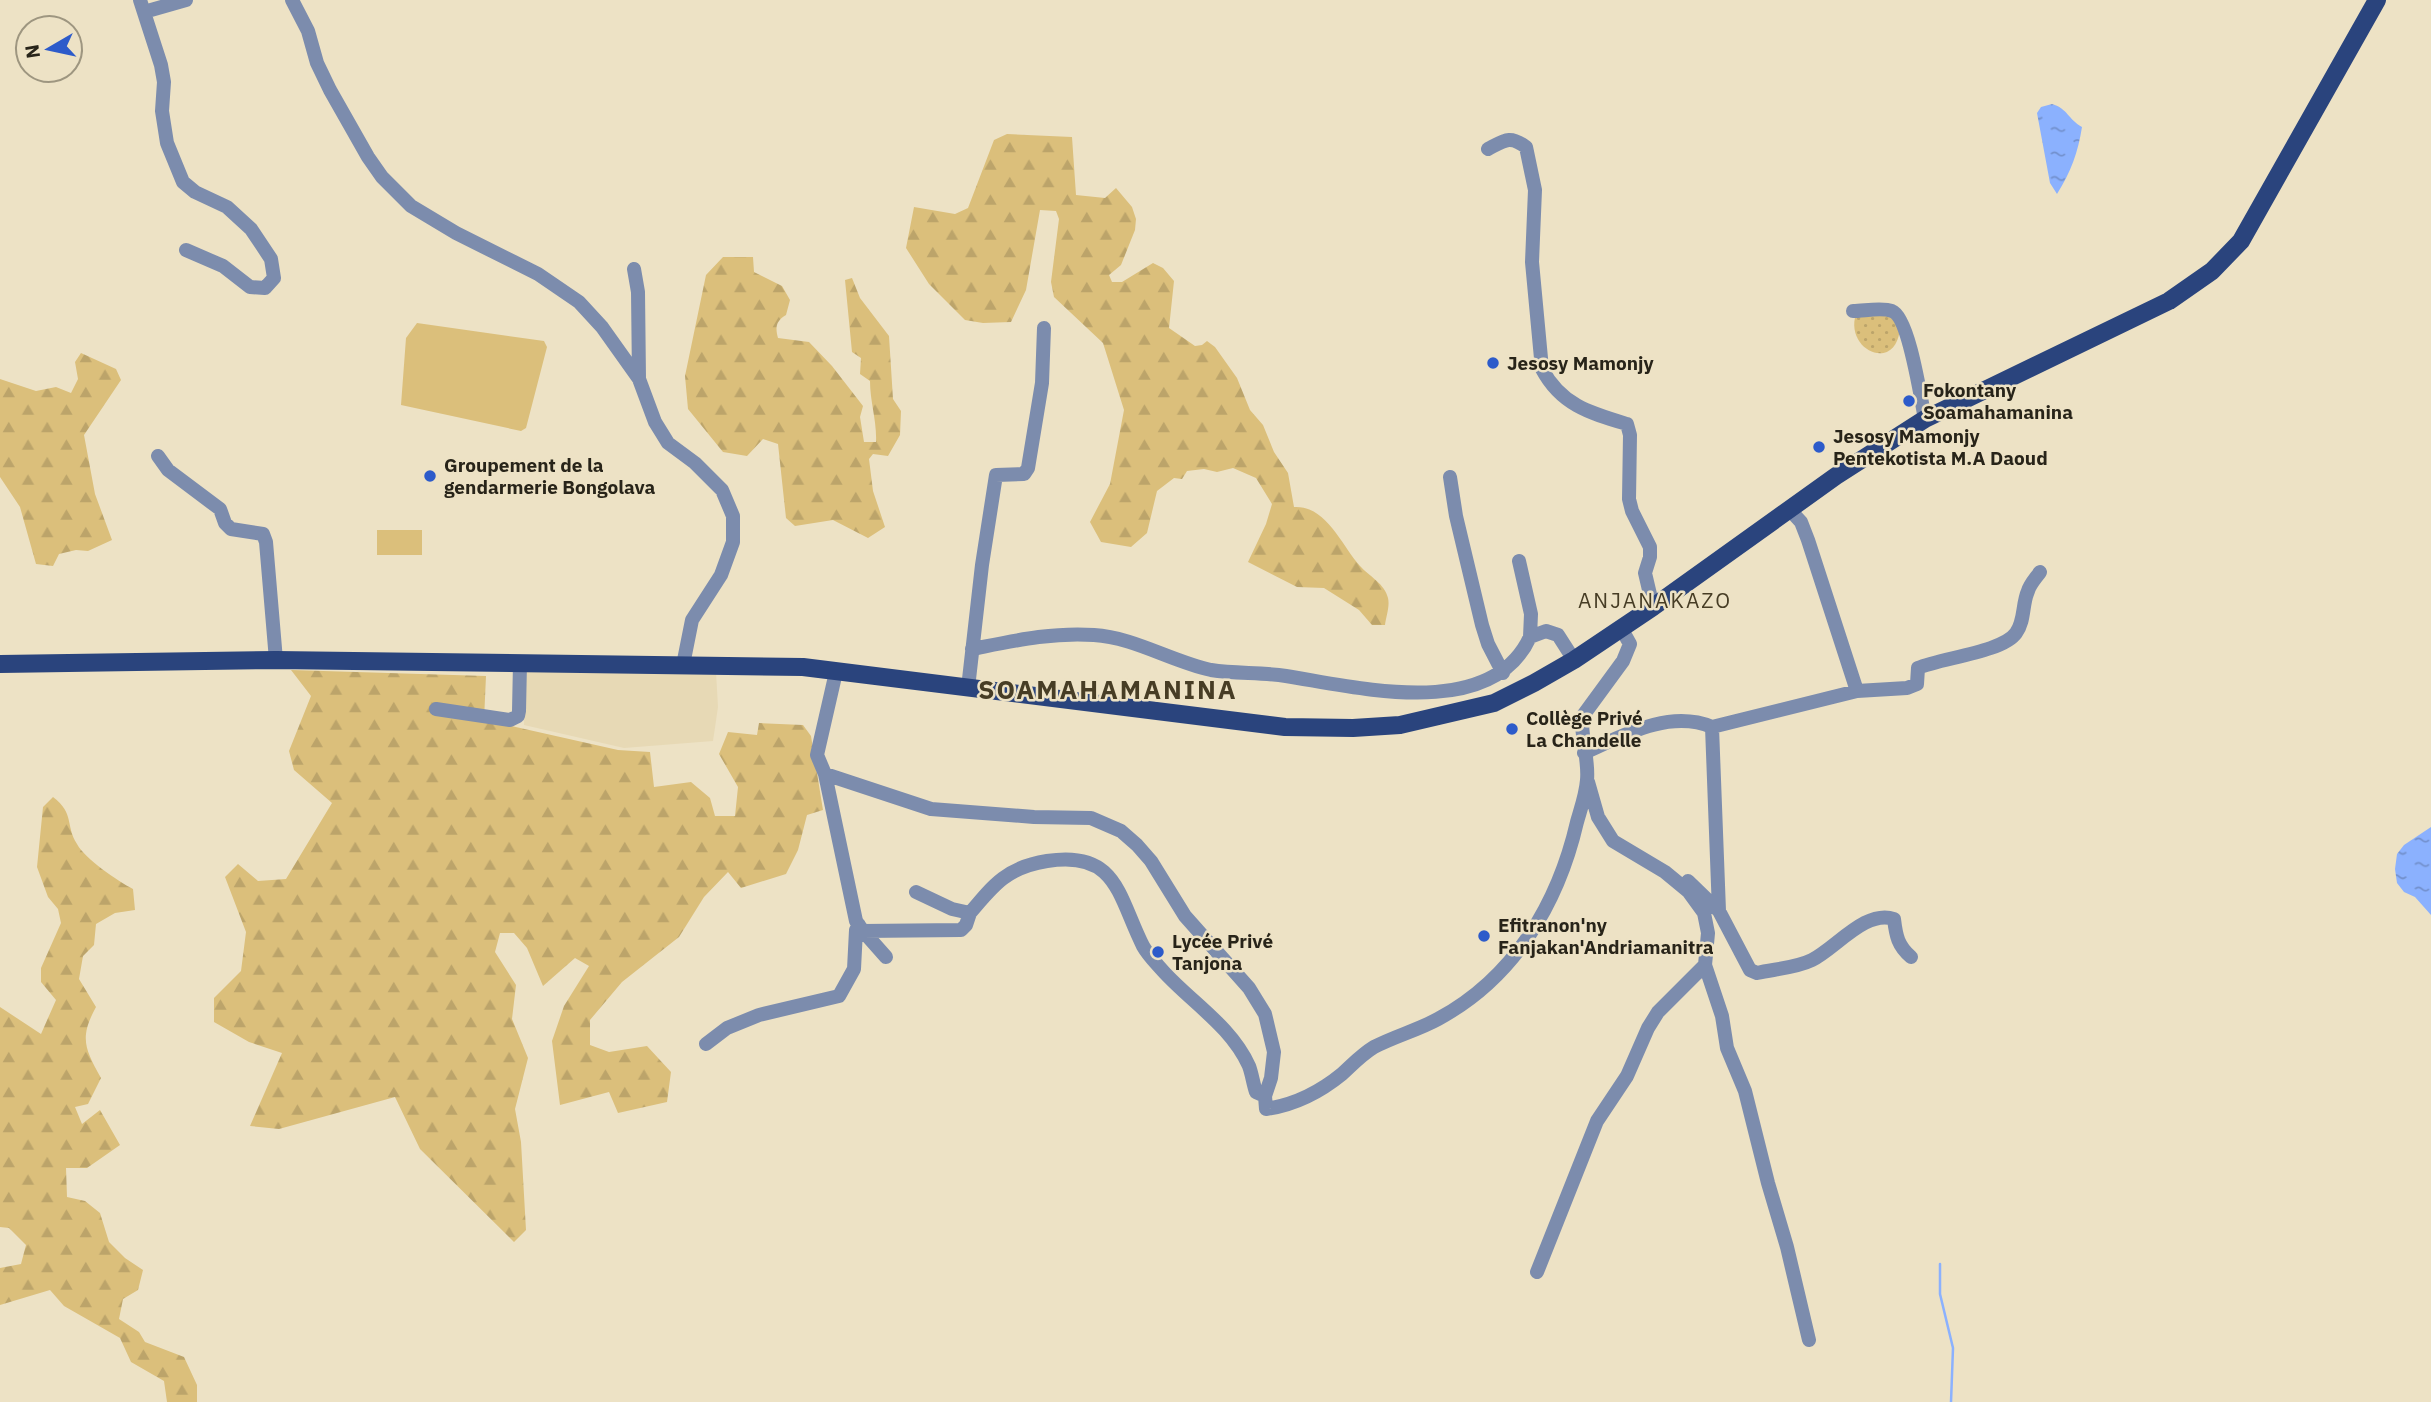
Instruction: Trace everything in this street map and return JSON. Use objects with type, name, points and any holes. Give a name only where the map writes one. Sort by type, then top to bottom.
[{"type":"main road","points":[[0,664],[276,660],[803,667],[1285,727],[1353,728],[1400,724],[1494,703],[1574,660],[1836,476],[1926,419],[2169,301],[2212,271],[2241,241],[2377,0]]},
{"type":"street","points":[[186,0],[142,6],[161,65],[164,82],[162,111],[167,143],[183,182],[195,192],[227,207],[251,229],[271,259],[274,278],[265,288],[250,287],[223,266],[186,250]]},
{"type":"street","points":[[292,0],[308,31],[317,63],[330,90],[382,177],[411,206],[456,233],[538,274],[579,302],[602,327],[639,379],[655,422],[668,443],[695,463],[722,490],[733,516],[733,542],[721,575],[692,620],[683,665]]},
{"type":"street","points":[[1488,149],[1507,140],[1516,140],[1526,148],[1535,190],[1532,262],[1542,369],[1549,381],[1572,404],[1627,424],[1630,435],[1629,499],[1650,547],[1646,573],[1653,607]]},
{"type":"street","points":[[634,270],[638,292],[639,379]]},
{"type":"street","points":[[1853,311],[1892,311],[1901,318],[1926,419]]},
{"type":"street","points":[[968,688],[996,475],[1024,474],[1028,468],[1042,383],[1044,328]]},
{"type":"street","points":[[158,456],[168,470],[220,509],[225,523],[231,529],[263,534],[266,542],[276,660]]},
{"type":"street","points":[[1450,477],[1456,516],[1482,625],[1488,644],[1503,673]]},
{"type":"street","points":[[1790,510],[1801,522],[1808,540],[1820,584],[1857,691]]},
{"type":"street","points":[[972,649],[1036,636],[1095,635],[1211,670],[1273,674],[1364,690],[1428,691],[1462,688],[1490,680],[1503,673],[1522,654],[1530,638],[1531,614],[1520,561]]},
{"type":"street","points":[[1584,753],[1638,728],[1688,720],[1712,727],[1857,691],[1907,688],[1917,684],[1918,668],[1970,654],[2014,636],[2021,625],[2028,591],[2040,572]]},
{"type":"street","points":[[1621,628],[1630,644],[1623,661],[1582,717],[1587,779],[1598,817],[1613,841],[1664,872],[1688,891],[1704,913],[1708,933],[1705,965],[1722,1016],[1727,1048],[1745,1091],[1809,1340]]},
{"type":"street","points":[[1530,638],[1546,631],[1558,635],[1574,660]]},
{"type":"street","points":[[436,709],[510,720],[518,716],[520,663]]},
{"type":"street","points":[[836,671],[817,755],[825,774],[850,900],[861,928],[886,957]]},
{"type":"street","points":[[1712,727],[1720,911]]},
{"type":"street","points":[[825,774],[931,809],[1034,817],[1091,818],[1121,831],[1151,861],[1185,916],[1249,988],[1265,1014],[1274,1052],[1271,1078],[1265,1096],[1266,1109],[1317,1093],[1358,1057],[1438,1019],[1487,986],[1520,949],[1549,905],[1573,840],[1587,779]]},
{"type":"street","points":[[706,1044],[727,1028],[759,1015],[839,996],[854,969],[856,930],[961,930],[970,913],[1004,875],[1014,869],[1068,858],[1083,860],[1099,867],[1115,885],[1144,948],[1165,973],[1225,1028],[1249,1066],[1256,1092],[1265,1096]]},
{"type":"street","points":[[1664,872],[1683,877],[1720,911],[1749,970],[1757,973],[1811,961],[1868,921],[1884,915],[1894,919],[1897,940],[1902,949],[1912,957]]},
{"type":"street","points":[[916,892],[952,909],[970,913]]},
{"type":"street","points":[[1537,1272],[1597,1121],[1628,1076],[1648,1028],[1658,1012],[1705,965]]},
{"type":"shaded area","points":[[525,668],[716,672],[718,707],[713,741],[624,748],[524,725]]},
{"type":"green space","points":[[1007,134],[1072,137],[1076,195],[1105,198],[1116,188],[1132,207],[1136,219],[1135,230],[1121,265],[1109,275],[1112,282],[1122,282],[1153,263],[1163,268],[1174,281],[1169,328],[1195,346],[1207,341],[1215,347],[1237,378],[1250,410],[1263,425],[1274,452],[1288,473],[1294,507],[1305,508],[1324,520],[1360,566],[1384,588],[1388,601],[1385,625],[1372,625],[1359,610],[1324,588],[1297,587],[1248,562],[1266,524],[1272,504],[1256,478],[1233,468],[1217,472],[1204,469],[1187,471],[1182,479],[1174,478],[1157,491],[1147,533],[1131,547],[1101,542],[1090,522],[1110,484],[1124,410],[1103,343],[1054,297],[1051,282],[1059,219],[1056,211],[1040,210],[1026,290],[1011,322],[983,323],[965,320],[929,284],[906,248],[914,207],[955,214],[968,208],[994,140]]},
{"type":"green space","points":[[723,257],[753,257],[754,272],[782,286],[790,300],[786,315],[777,325],[778,338],[809,342],[832,366],[863,406],[860,417],[864,442],[876,442],[870,381],[860,374],[861,358],[852,352],[845,280],[852,278],[860,298],[889,336],[893,399],[901,411],[900,435],[888,456],[873,454],[869,459],[873,491],[885,527],[868,538],[833,520],[795,526],[786,518],[778,444],[763,439],[747,456],[723,452],[688,409],[685,376],[706,275]]},
{"type":"green space","points":[[1856,314],[1889,314],[1900,328],[1896,342],[1890,350],[1872,352],[1864,346],[1857,338],[1854,327]]},
{"type":"green space","points":[[417,323],[544,341],[547,347],[526,428],[521,431],[401,405],[406,338]]},
{"type":"green space","points":[[81,353],[116,369],[121,380],[84,435],[95,494],[112,540],[88,551],[76,550],[59,554],[53,566],[36,564],[20,507],[0,477],[0,379],[36,391],[56,387],[71,393],[78,379],[75,362]]},
{"type":"green space","points":[[377,530],[422,530],[422,555],[377,555]]},
{"type":"green space","points":[[291,670],[486,676],[484,720],[618,750],[650,752],[654,787],[691,782],[710,798],[715,816],[735,816],[738,787],[719,754],[728,732],[757,735],[759,723],[803,725],[811,736],[823,810],[807,815],[798,850],[786,874],[741,888],[728,872],[704,897],[679,937],[622,982],[590,1020],[590,1045],[609,1052],[647,1046],[671,1072],[667,1102],[618,1113],[609,1092],[560,1105],[552,1041],[564,1006],[589,966],[575,958],[543,986],[527,948],[514,933],[500,933],[495,952],[516,985],[512,1019],[528,1058],[515,1109],[521,1142],[526,1230],[514,1242],[420,1149],[395,1097],[279,1129],[250,1126],[282,1053],[249,1042],[214,1022],[214,998],[241,971],[246,932],[225,877],[238,864],[258,881],[286,879],[332,803],[294,770],[289,751],[311,696]]},
{"type":"green space","points":[[53,797],[67,814],[73,837],[81,850],[102,869],[133,889],[135,910],[115,913],[96,924],[94,945],[83,956],[79,979],[96,1007],[87,1027],[86,1043],[101,1078],[88,1104],[75,1107],[82,1124],[100,1110],[120,1145],[87,1168],[66,1168],[67,1197],[85,1201],[100,1213],[109,1242],[125,1258],[143,1270],[138,1290],[123,1299],[119,1319],[139,1332],[145,1342],[184,1357],[197,1385],[197,1402],[167,1402],[164,1381],[131,1362],[120,1338],[64,1306],[50,1290],[0,1305],[0,1268],[21,1264],[26,1245],[9,1228],[0,1227],[0,1007],[41,1034],[56,1000],[41,982],[41,968],[61,923],[58,909],[48,897],[37,867],[43,807]]},
{"type":"water","points":[[2052,104],[2082,127],[2073,162],[2057,194],[2050,183],[2037,113],[2041,107]]},
{"type":"water","points":[[2431,827],[2431,915],[2415,897],[2404,892],[2397,883],[2395,869],[2397,854],[2404,845]]},
{"type":"waterway","points":[[1940,1264],[1940,1294],[1953,1348],[1951,1402]]},
{"type":"place","name":"Jesosy Mamonjy","points":[[1493,363]]},
{"type":"place","name":"Fokontany Soamahamanina","points":[[1909,401]]},
{"type":"place","name":"Jesosy Mamonjy Pentekotista M.A Daoud","points":[[1819,447]]},
{"type":"place","name":"Groupement de la gendarmerie Bongolava","points":[[430,476]]},
{"type":"place","name":"Collège Privé La Chandelle","points":[[1512,729]]},
{"type":"place","name":"Efitranon'ny Fanjakan'Andriamanitra","points":[[1484,936]]},
{"type":"place","name":"Lycée Privé Tanjona","points":[[1158,952]]},
{"type":"district","name":"ANJANAKAZO","points":[[1655,601]]},
{"type":"district","name":"SOAMAHAMANINA","points":[[1108,690]]}]
